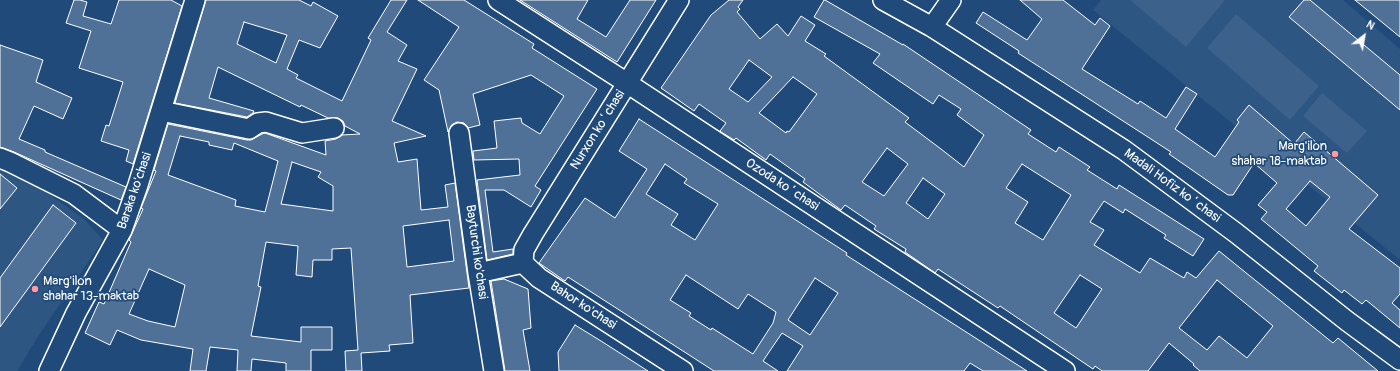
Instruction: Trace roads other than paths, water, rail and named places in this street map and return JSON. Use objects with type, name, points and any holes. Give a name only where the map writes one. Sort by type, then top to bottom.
[{"type":"street","name":"Baraka ko'chasi","points":[[49,371],[76,313],[122,230],[138,185],[195,0]]},
{"type":"street","name":"Ozoda koʻchasi","points":[[498,0],[1065,371]]},
{"type":"street","name":"Nurxon koʻchasi","points":[[523,263],[524,250],[533,234],[679,0]]},
{"type":"street","name":"Madali Hofiz koʻchasi","points":[[883,0],[932,28],[1124,150],[1236,232],[1347,321],[1400,360]]},
{"type":"street","points":[[932,28],[951,0]]},
{"type":"street","points":[[161,111],[248,129],[258,123],[266,122],[302,133],[334,128]]},
{"type":"street","name":"Bayturchi ko'chasi","points":[[459,133],[478,273],[494,371]]},
{"type":"street","points":[[0,158],[74,194],[122,230]]},
{"type":"street","points":[[478,273],[523,263]]},
{"type":"street","name":"Bahor ko'chasi","points":[[523,263],[539,278],[683,371]]},
{"type":"place","name":"Marg'ilon shahar 18-maktab","points":[[1335,154]]},
{"type":"place","name":"Marg'ilon shahar 13-maktab","points":[[35,289]]}]
